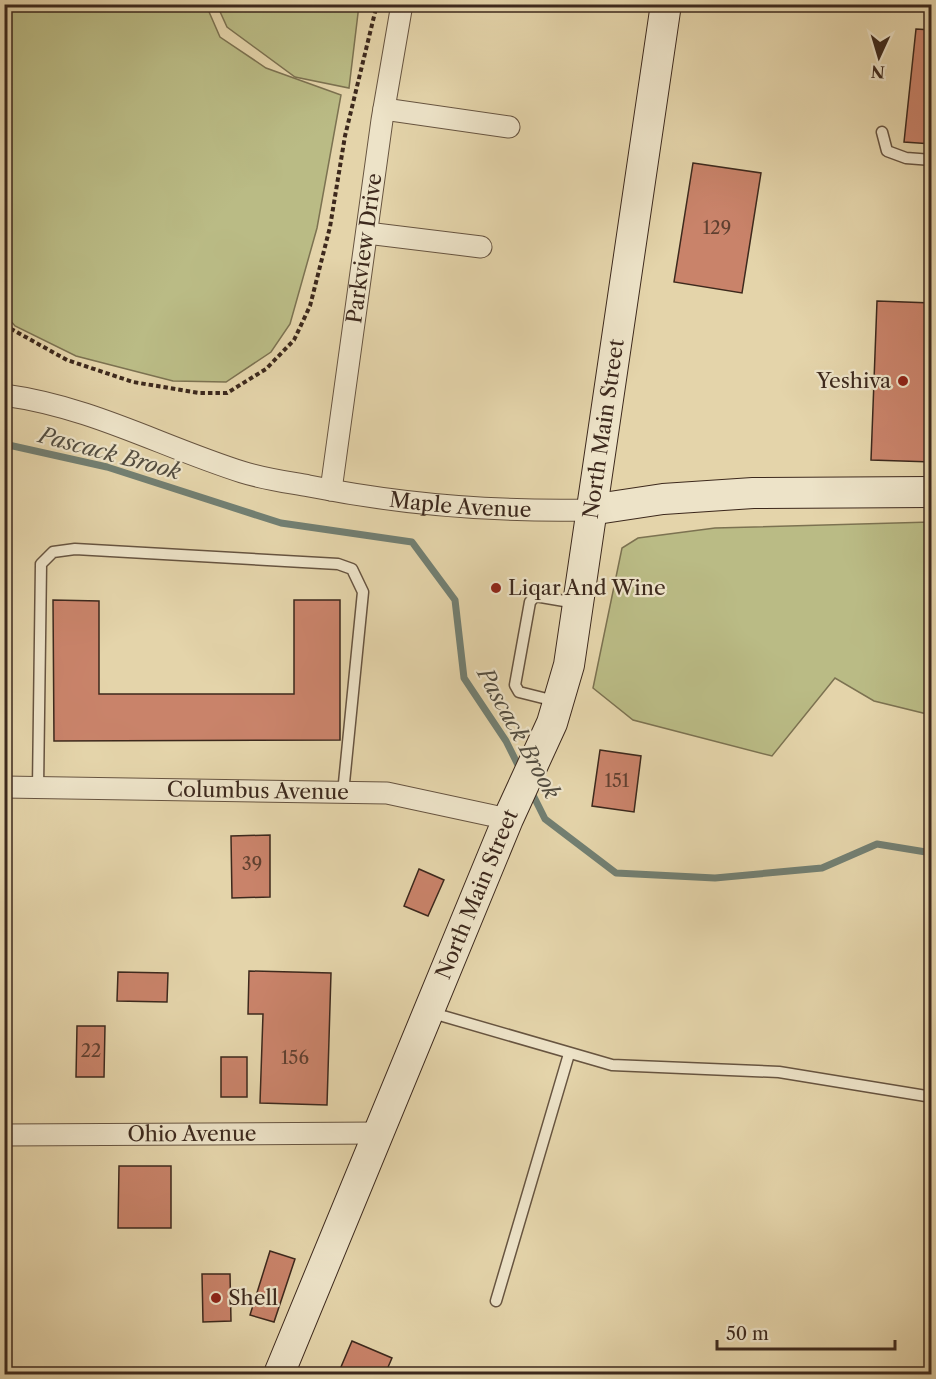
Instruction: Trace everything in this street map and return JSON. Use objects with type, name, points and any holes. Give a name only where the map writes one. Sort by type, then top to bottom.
[{"type":"main road","name":"North Main Street","points":[[279,1374],[513,808],[552,723],[569,665],[666,4]]},
{"type":"main road","name":"Maple Avenue","points":[[590,510],[663,499],[753,493],[932,492]]},
{"type":"street","name":"Parkview Drive","points":[[331,490],[384,109],[402,4]]},
{"type":"street","points":[[384,109],[509,127]]},
{"type":"street","points":[[367,233],[481,248]]},
{"type":"street","name":"Maple Avenue","points":[[4,395],[35,399],[108,420],[243,473],[423,506],[513,512],[590,510]]},
{"type":"street","name":"Columbus Avenue","points":[[4,787],[387,793],[513,808]]},
{"type":"street","name":"Ohio Avenue","points":[[4,1135],[380,1133]]},
{"type":"lane","points":[[882,132],[887,151],[906,158],[932,160]]},
{"type":"lane","points":[[38,788],[41,564],[53,552],[75,549],[338,564],[352,569],[363,592],[343,793]]},
{"type":"lane","points":[[558,702],[519,692],[515,685],[530,602],[535,596],[578,603]]},
{"type":"lane","points":[[429,1012],[612,1065],[779,1072],[932,1097]]},
{"type":"lane","points":[[496,1300],[569,1054]]},
{"type":"path","points":[[4,325],[67,360],[133,382],[199,393],[227,393],[266,369],[294,340],[310,306],[330,227],[345,136],[377,4]]},
{"type":"green space","points":[[5,4],[206,5],[220,37],[266,68],[341,95],[317,228],[290,324],[271,352],[226,382],[173,381],[76,356],[15,326],[4,313]]},
{"type":"green space","points":[[217,5],[359,5],[349,88],[295,77],[227,27]]},
{"type":"green space","points":[[931,522],[931,715],[874,701],[835,678],[772,756],[633,720],[593,688],[622,548],[638,538],[715,528]]},
{"type":"building","points":[[916,29],[932,30],[932,144],[904,142]]},
{"type":"building","points":[[693,163],[761,173],[742,293],[674,282]]},
{"type":"building","name":"Yeshiva","points":[[877,301],[932,303],[932,462],[871,460]]},
{"type":"building","points":[[53,600],[99,601],[99,694],[294,694],[294,600],[340,600],[340,740],[54,741]]},
{"type":"building","points":[[600,750],[641,756],[634,812],[592,806]]},
{"type":"building","points":[[270,835],[270,897],[232,898],[231,836]]},
{"type":"building","points":[[419,869],[444,880],[428,916],[404,906]]},
{"type":"building","points":[[249,971],[331,973],[327,1105],[260,1103],[263,1014],[248,1014]]},
{"type":"building","points":[[118,972],[168,973],[167,1002],[117,1001]]},
{"type":"building","points":[[77,1026],[105,1026],[104,1077],[76,1077]]},
{"type":"building","points":[[221,1057],[247,1057],[247,1097],[221,1097]]},
{"type":"building","points":[[119,1166],[171,1166],[171,1228],[118,1228]]},
{"type":"building","name":"Shell","points":[[270,1251],[295,1259],[274,1322],[250,1315]]},
{"type":"building","name":"Shell","points":[[202,1274],[230,1274],[231,1321],[203,1322]]},
{"type":"building","points":[[352,1341],[392,1358],[385,1374],[338,1374]]},
{"type":"waterway","name":"Pascack Brook","points":[[4,444],[107,467],[281,523],[412,542],[455,600],[464,678],[506,741],[521,771]]},
{"type":"waterway","name":"Pascack Brook","points":[[530,789],[545,819],[616,873],[715,878],[822,868],[877,844],[932,853]]},
{"type":"place","name":"Yeshiva","points":[[903,381]]},
{"type":"place","name":"Liqar And Wine","points":[[496,588]]},
{"type":"place","name":"Shell","points":[[216,1298]]}]
